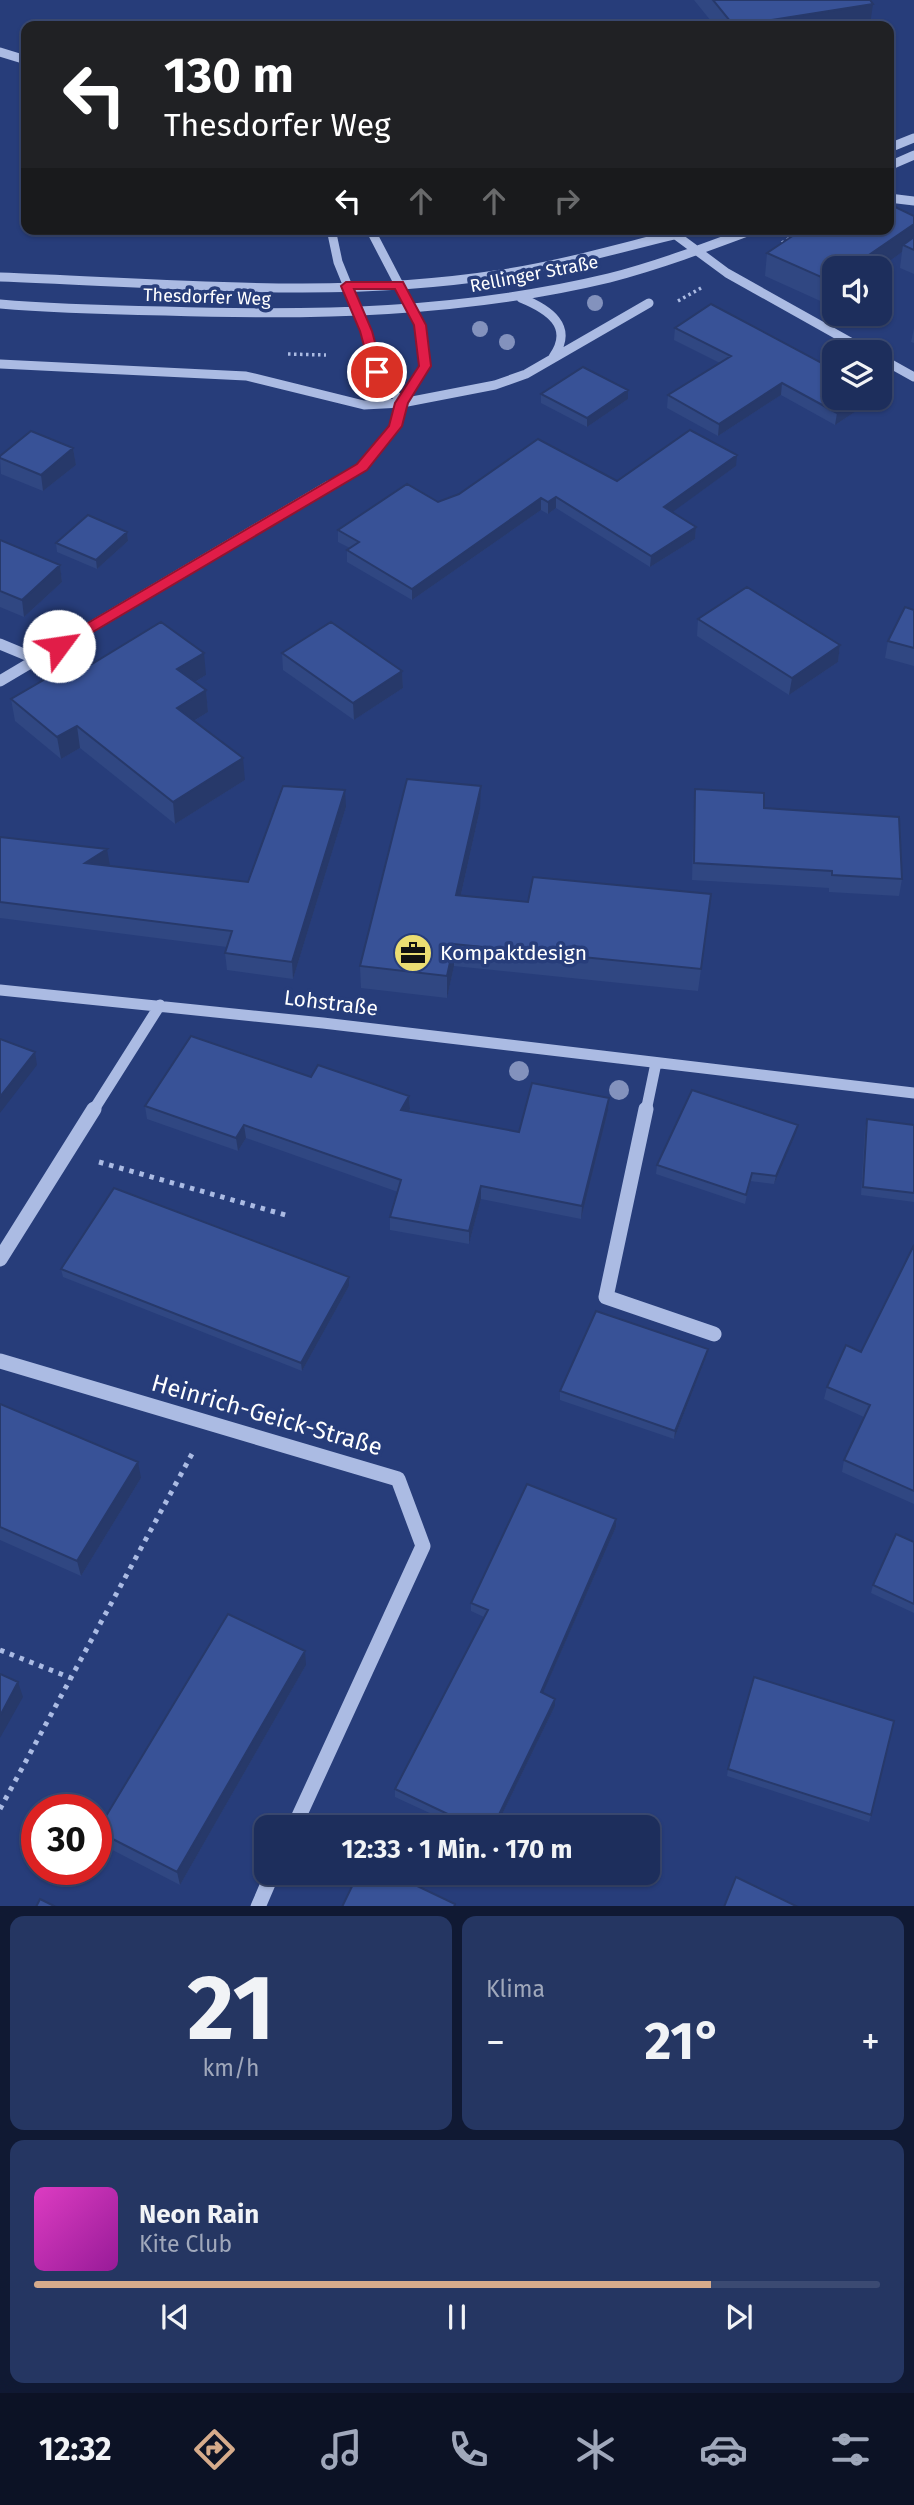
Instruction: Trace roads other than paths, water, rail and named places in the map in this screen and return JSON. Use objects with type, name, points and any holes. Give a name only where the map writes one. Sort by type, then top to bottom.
[{"type":"street","points":[[0,52],[21,58]]},
{"type":"street","points":[[894,146],[914,138]]},
{"type":"street","points":[[894,164],[914,155]]},
{"type":"street","points":[[894,199],[914,201]]},
{"type":"street","points":[[333,235],[346,286],[359,314],[377,372],[402,403]]},
{"type":"street","points":[[0,681],[362,467],[396,426],[402,403],[425,366],[420,325],[373,235]]},
{"type":"street","name":"Rellinger Straße","points":[[399,285],[503,274],[680,235]]},
{"type":"street","name":"Rellinger Straße","points":[[413,310],[520,298],[699,253],[741,235]]},
{"type":"street","points":[[677,236],[727,273],[847,340]]},
{"type":"street","name":"Thesdorfer Weg","points":[[0,277],[264,287],[399,285]]},
{"type":"street","points":[[520,298],[537,304],[559,326],[562,341],[553,357]]},
{"type":"street","points":[[0,364],[246,376],[365,405],[402,403],[495,385],[526,374],[649,303]]},
{"type":"street","name":"Thesdorfer Weg","points":[[0,304],[217,314],[359,314],[413,310]]},
{"type":"street","points":[[892,365],[914,377]]},
{"type":"street","points":[[0,644],[36,659]]},
{"type":"street","name":"Lohstraße","points":[[0,990],[160,1005],[914,1093]]},
{"type":"street","points":[[0,1259],[64,1153],[160,1005]]},
{"type":"street","points":[[656,1063],[606,1297],[714,1334]]},
{"type":"street","name":"Heinrich-Geick-Straße","points":[[0,1361],[398,1479],[423,1546],[300,1815]]},
{"type":"street","points":[[258,1906],[267,1885]]},
{"type":"place","name":"Kompaktdesign","points":[[413,953]]}]
